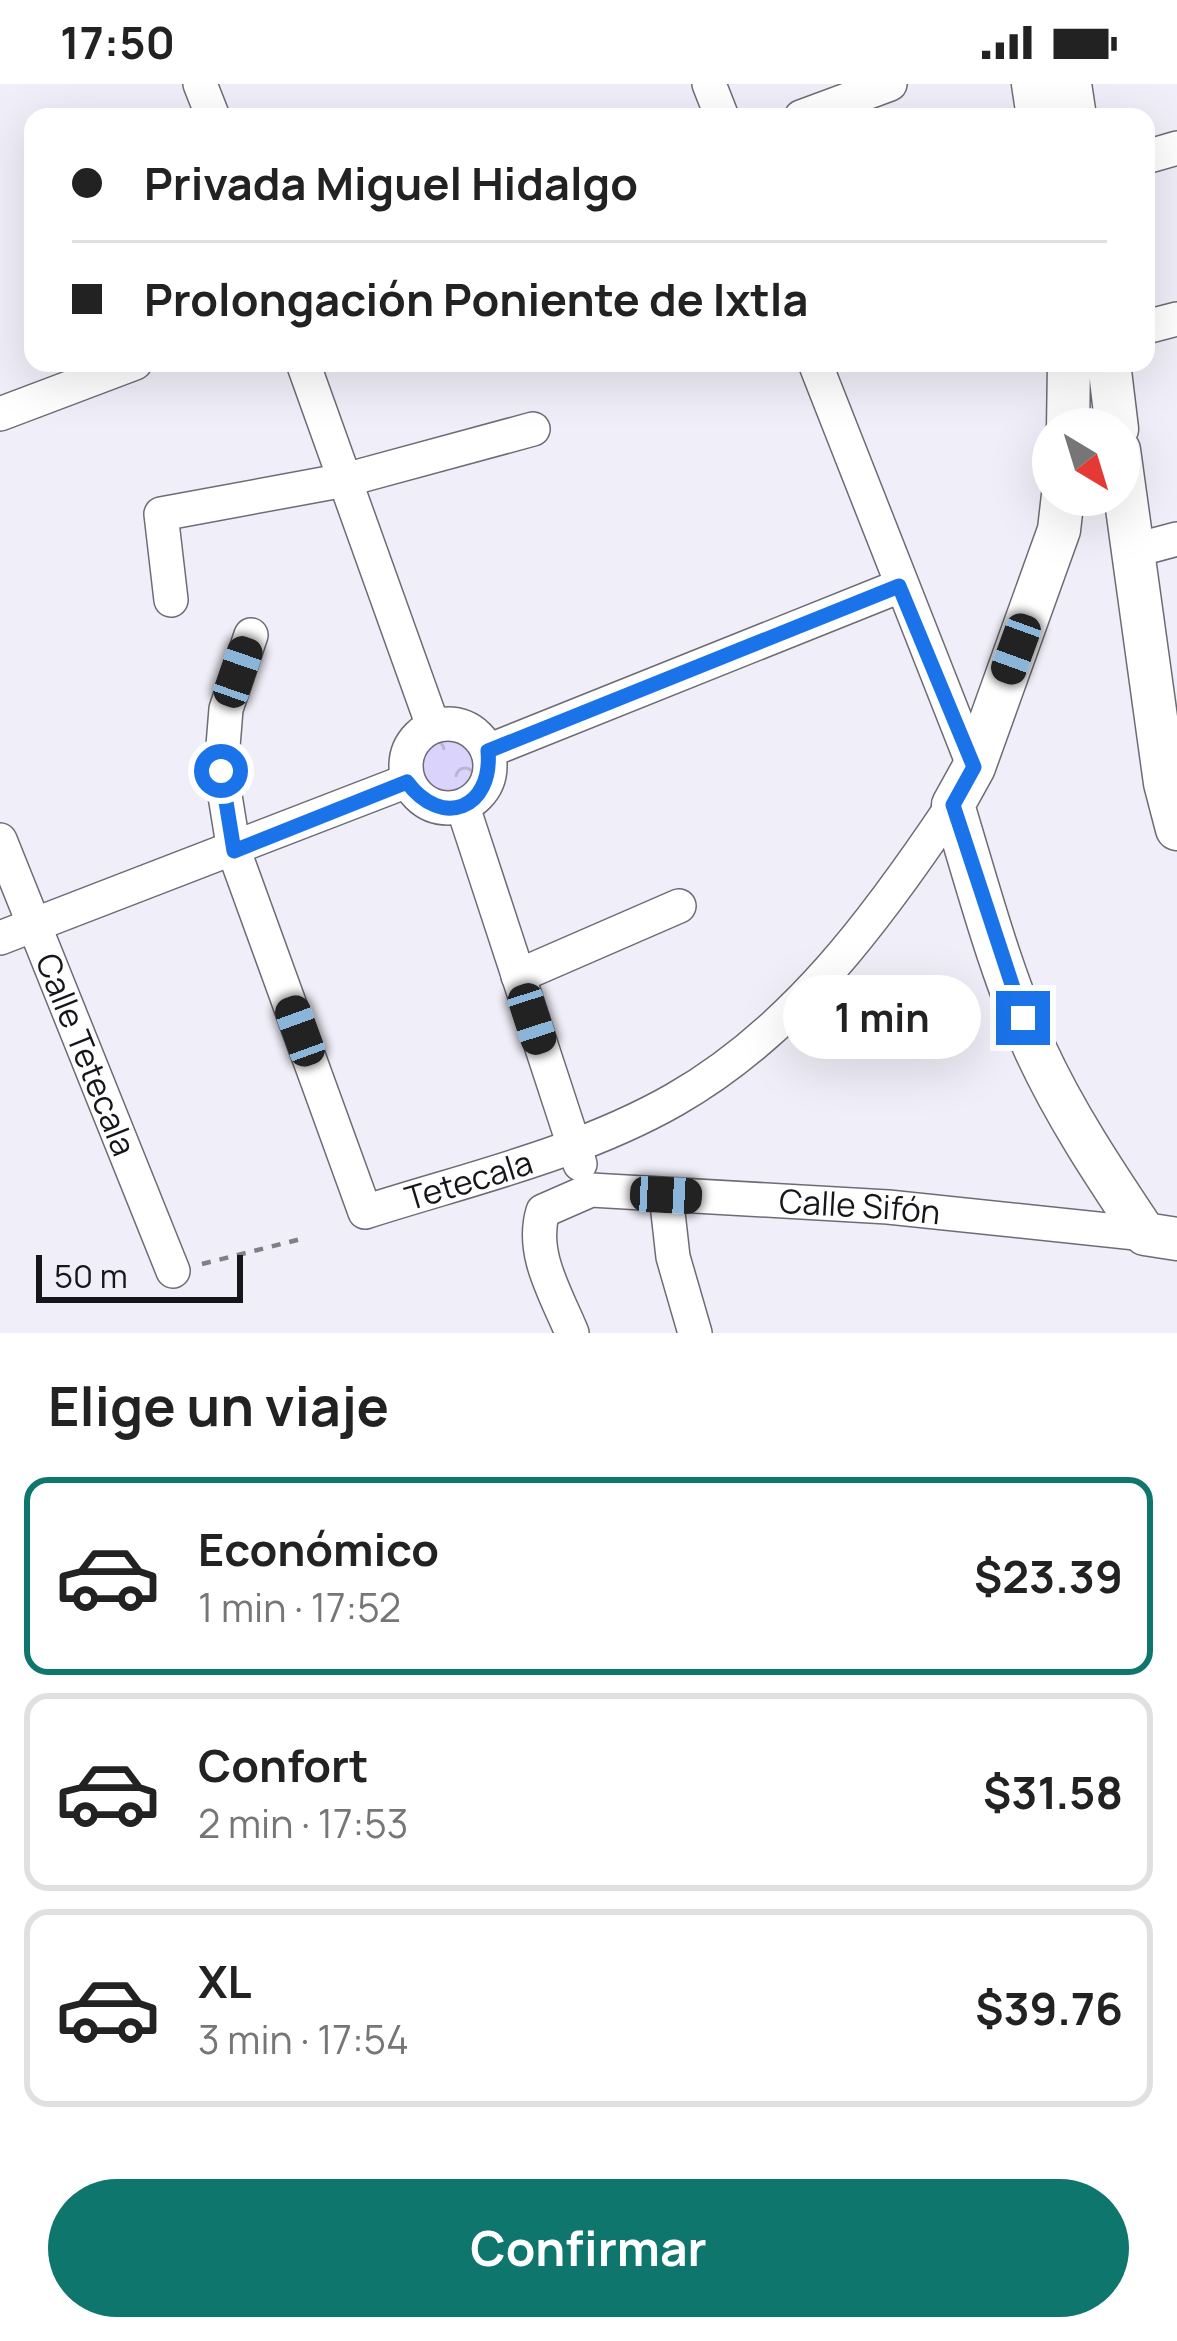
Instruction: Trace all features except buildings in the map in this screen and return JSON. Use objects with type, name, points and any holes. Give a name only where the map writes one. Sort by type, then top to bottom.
[{"type":"street","points":[[825,108],[890,84]]},
{"type":"street","points":[[0,414],[111,372]]},
{"type":"street","points":[[307,372],[433,726]]},
{"type":"street","points":[[818,372],[974,767]]},
{"type":"street","points":[[1068,408],[1069,372]]},
{"type":"street","points":[[1110,372],[1114,408]]},
{"type":"street","points":[[171,600],[160,514],[345,480],[533,429]]},
{"type":"street","points":[[1060,516],[974,767],[953,805],[998,953],[1036,1050],[1080,1138],[1161,1236]]},
{"type":"street","points":[[1089,516],[1130,538],[1177,539]]},
{"type":"street","points":[[1127,516],[1165,783],[1177,829]]},
{"type":"street","points":[[488,751],[899,586]]},
{"type":"street","points":[[234,851],[221,771],[226,709],[250,635]]},
{"type":"street","points":[[455,724],[476,733],[488,751],[490,773],[481,794],[463,807],[440,808],[420,800],[407,782],[405,759],[415,739],[433,726],[455,724]]},
{"type":"street","points":[[0,938],[407,782]]},
{"type":"street","name":"Tetecala","points":[[234,851],[365,1212],[572,1147],[672,1101],[733,1062],[855,942],[953,805]]},
{"type":"street","points":[[463,807],[572,1147],[591,1190]]},
{"type":"street","name":"Calle Tetecala","points":[[0,840],[173,1271]]},
{"type":"street","points":[[518,976],[679,906]]},
{"type":"street","name":"Calle Sifón","points":[[572,1333],[539,1252],[543,1210],[591,1190],[888,1207],[1161,1236]]},
{"type":"street","points":[[666,1195],[673,1257],[695,1333]]},
{"type":"path","points":[[173,1271],[302,1239]]},
{"type":"green space","points":[[448,723],[478,736],[491,766],[478,796],[448,809],[418,796],[405,766],[418,736]]},
{"type":"route","points":[[221,771],[234,851],[407,782],[420,800],[440,808],[463,807],[481,794],[490,773],[488,751],[899,586],[974,767],[953,805],[1023,1018]]}]
